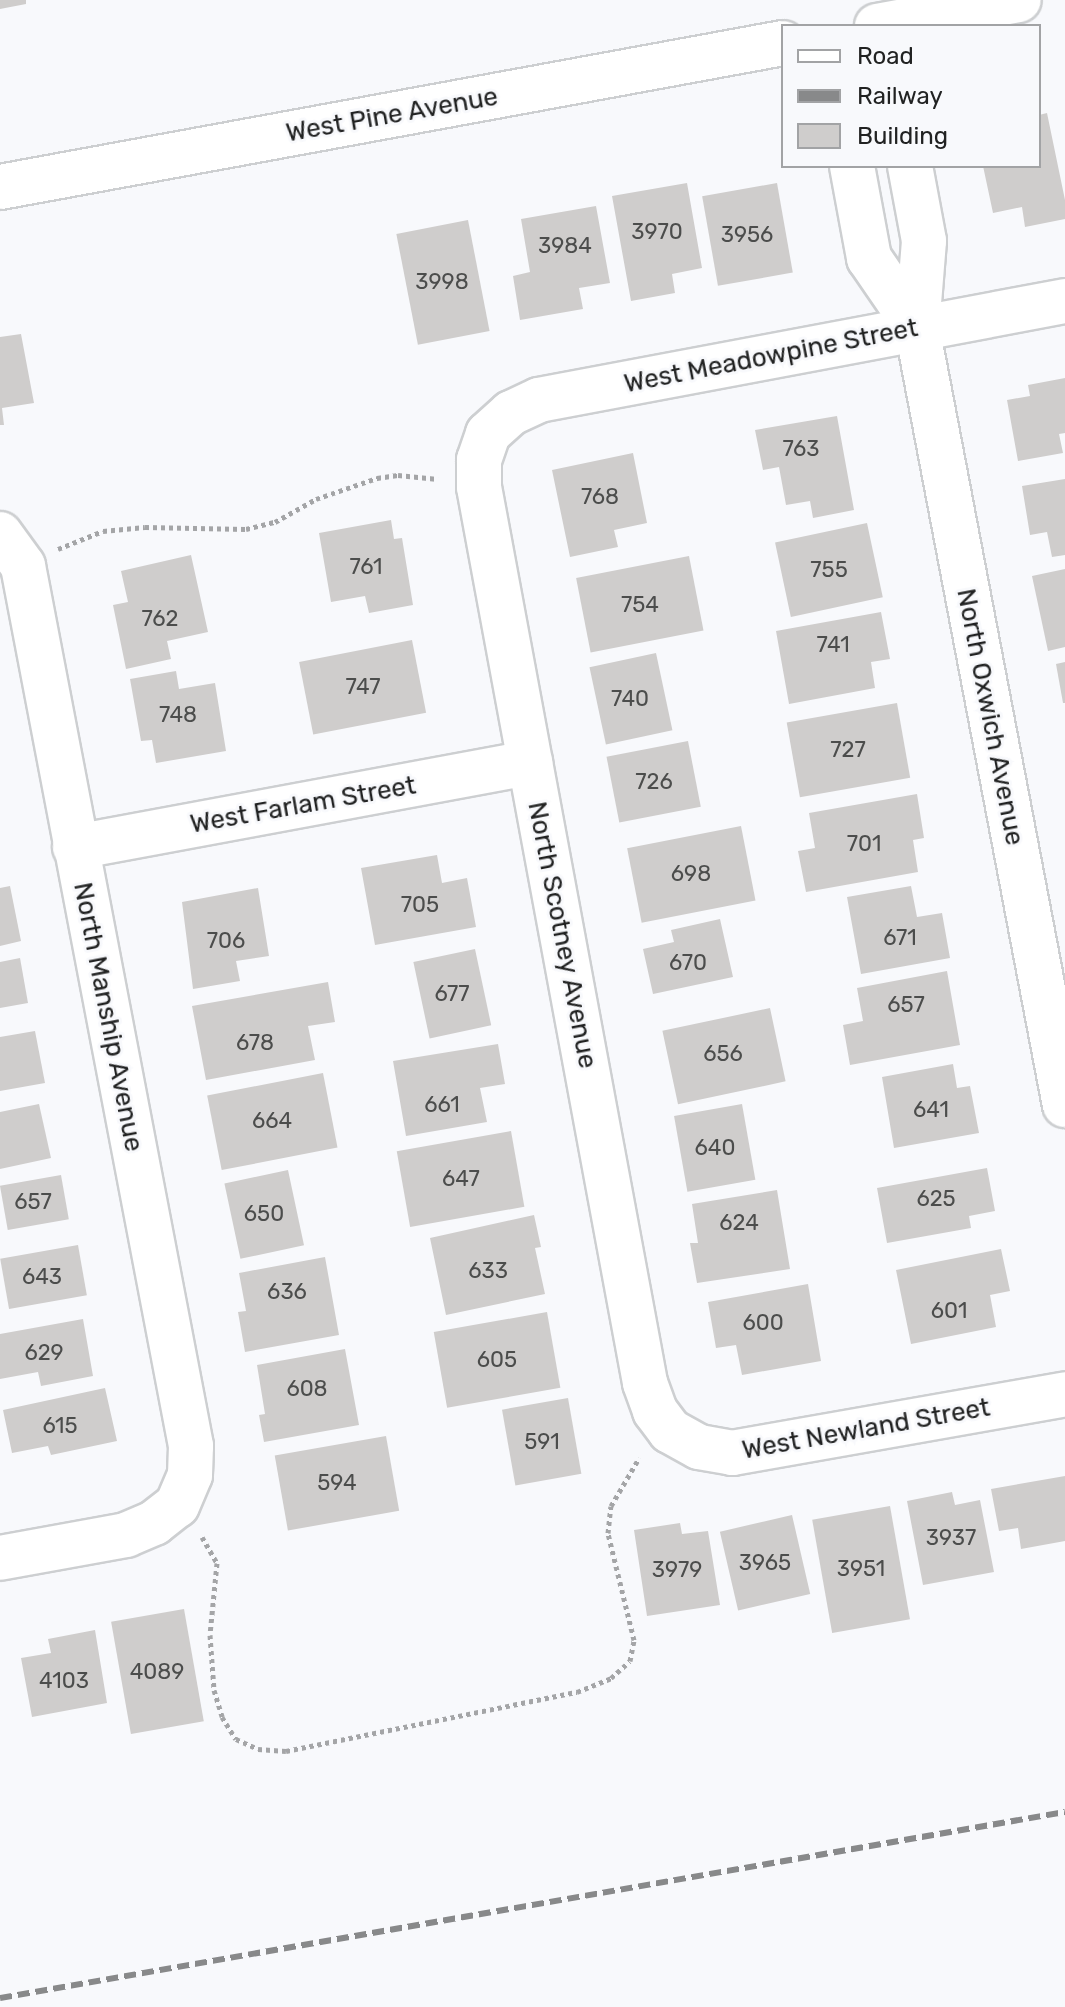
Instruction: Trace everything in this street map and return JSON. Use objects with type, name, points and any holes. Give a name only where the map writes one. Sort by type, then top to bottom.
[{"type":"street","points":[[893,24],[1019,0]]},
{"type":"street","name":"West Pine Avenue","points":[[0,187],[781,43]]},
{"type":"street","name":"North Oxwich Avenue","points":[[852,168],[869,258],[917,328]]},
{"type":"street","name":"North Oxwich Avenue","points":[[910,168],[924,241],[917,328],[1065,1105]]},
{"type":"street","name":"West Meadowpine Street","points":[[488,434],[511,413],[539,400],[1065,301]]},
{"type":"street","name":"North Scotney Avenue","points":[[488,434],[479,460],[479,487],[645,1383],[655,1411],[656,1443]]},
{"type":"street","name":"North Manship Avenue","points":[[0,534],[23,566],[191,1446],[188,1519]]},
{"type":"street","name":"West Farlam Street","points":[[75,847],[530,763]]},
{"type":"street","name":"West Newland Street","points":[[656,1443],[732,1453],[1065,1394]]},
{"type":"street","points":[[0,1558],[126,1535],[154,1523],[188,1519]]},
{"type":"path","points":[[57,549],[103,531],[145,527],[246,529],[275,522],[316,499],[377,478],[398,475],[439,479]]},
{"type":"path","points":[[188,1519],[217,1563],[210,1635],[214,1690],[222,1717],[236,1739],[258,1749],[286,1751],[577,1692],[611,1678],[630,1661],[634,1640],[608,1533],[611,1506],[656,1443]]},
{"type":"building","points":[[0,0],[26,0],[26,4],[0,9]]},
{"type":"building","points":[[1047,113],[1065,200],[1065,219],[1025,227],[1022,207],[993,213],[983,168],[1041,168],[1041,114]]},
{"type":"building","points":[[687,183],[702,268],[672,274],[675,293],[631,301],[612,196]]},
{"type":"building","points":[[777,183],[793,273],[718,286],[702,196]]},
{"type":"building","points":[[596,206],[610,283],[579,288],[583,309],[520,320],[513,276],[530,272],[521,219]]},
{"type":"building","points":[[468,220],[490,331],[418,345],[396,234]]},
{"type":"building","points":[[21,334],[34,403],[2,408],[4,425],[0,425],[0,337]]},
{"type":"building","points":[[1065,378],[1065,433],[1059,434],[1063,453],[1018,461],[1007,400],[1030,396],[1028,385]]},
{"type":"building","points":[[837,416],[854,510],[813,518],[810,501],[786,505],[779,467],[763,470],[755,430]]},
{"type":"building","points":[[633,453],[647,523],[614,530],[618,547],[570,557],[552,470]]},
{"type":"building","points":[[1065,479],[1065,555],[1052,557],[1047,532],[1030,535],[1022,486]]},
{"type":"building","points":[[391,520],[394,539],[402,538],[413,605],[369,613],[365,596],[331,602],[319,533]]},
{"type":"building","points":[[867,523],[883,597],[791,617],[775,543]]},
{"type":"building","points":[[191,555],[208,632],[167,641],[171,659],[126,669],[113,605],[128,602],[121,571]]},
{"type":"building","points":[[689,556],[704,631],[591,653],[576,578]]},
{"type":"building","points":[[1065,569],[1065,647],[1048,651],[1032,576]]},
{"type":"building","points":[[881,612],[890,659],[871,662],[875,688],[789,704],[776,631]]},
{"type":"building","points":[[412,640],[426,713],[313,735],[299,662]]},
{"type":"building","points":[[656,653],[672,730],[606,744],[589,667]]},
{"type":"building","points":[[1065,662],[1065,703],[1063,703],[1056,664]]},
{"type":"building","points":[[176,671],[179,689],[215,683],[226,751],[156,763],[152,740],[141,741],[130,679]]},
{"type":"building","points":[[897,703],[910,778],[800,797],[787,722]]},
{"type":"building","points":[[688,741],[701,807],[619,823],[607,757]]},
{"type":"building","points":[[917,794],[924,838],[913,840],[918,872],[806,892],[798,851],[815,848],[809,813]]},
{"type":"building","points":[[741,826],[756,901],[642,923],[627,848]]},
{"type":"building","points":[[437,855],[442,883],[467,878],[476,927],[375,945],[361,868]]},
{"type":"building","points":[[10,886],[21,941],[0,946],[0,888]]},
{"type":"building","points":[[911,886],[917,917],[942,913],[950,958],[861,974],[847,897]]},
{"type":"building","points":[[258,888],[269,956],[236,961],[240,981],[193,989],[182,902]]},
{"type":"building","points":[[720,919],[733,977],[653,994],[643,949],[674,942],[671,930]]},
{"type":"building","points":[[475,949],[491,1025],[430,1038],[413,962]]},
{"type":"building","points":[[20,958],[28,1003],[0,1008],[0,962]]},
{"type":"building","points":[[947,971],[960,1045],[850,1065],[843,1025],[863,1021],[857,988]]},
{"type":"building","points":[[328,982],[335,1022],[308,1026],[315,1060],[206,1080],[192,1006]]},
{"type":"building","points":[[770,1008],[786,1081],[678,1104],[662,1031]]},
{"type":"building","points":[[35,1031],[45,1083],[0,1091],[0,1037]]},
{"type":"building","points":[[498,1044],[505,1084],[480,1088],[487,1122],[406,1136],[393,1061]]},
{"type":"building","points":[[953,1064],[957,1088],[970,1086],[979,1133],[894,1148],[882,1077]]},
{"type":"building","points":[[323,1073],[338,1148],[222,1170],[207,1096]]},
{"type":"building","points":[[39,1104],[51,1158],[0,1169],[0,1112]]},
{"type":"building","points":[[742,1104],[755,1180],[687,1192],[674,1116]]},
{"type":"building","points":[[511,1131],[524,1207],[410,1227],[397,1151]]},
{"type":"building","points":[[987,1168],[995,1211],[969,1216],[971,1228],[887,1243],[877,1188]]},
{"type":"building","points":[[288,1170],[304,1245],[240,1259],[224,1184]]},
{"type":"building","points":[[61,1175],[69,1219],[8,1230],[0,1186]]},
{"type":"building","points":[[777,1190],[790,1269],[697,1283],[690,1243],[698,1243],[692,1204]]},
{"type":"building","points":[[534,1215],[541,1247],[535,1248],[545,1294],[446,1315],[430,1238]]},
{"type":"building","points":[[78,1245],[87,1295],[9,1309],[0,1259]]},
{"type":"building","points":[[1001,1249],[1010,1291],[990,1295],[996,1327],[911,1344],[896,1270]]},
{"type":"building","points":[[325,1257],[339,1335],[245,1352],[238,1312],[246,1311],[239,1273]]},
{"type":"building","points":[[808,1284],[821,1361],[742,1375],[736,1345],[716,1348],[708,1302]]},
{"type":"building","points":[[547,1312],[560,1388],[447,1408],[434,1332]]},
{"type":"building","points":[[83,1319],[93,1376],[41,1386],[38,1372],[0,1379],[0,1334]]},
{"type":"building","points":[[345,1349],[359,1425],[264,1442],[259,1415],[265,1414],[257,1365]]},
{"type":"building","points":[[105,1388],[117,1441],[51,1455],[48,1446],[12,1453],[3,1410]]},
{"type":"building","points":[[568,1398],[581,1474],[515,1485],[502,1410]]},
{"type":"building","points":[[386,1436],[399,1511],[288,1530],[275,1456]]},
{"type":"building","points":[[1065,1476],[1065,1541],[1021,1549],[1018,1528],[999,1531],[991,1489]]},
{"type":"building","points":[[952,1492],[955,1505],[980,1500],[994,1572],[923,1585],[907,1501]]},
{"type":"building","points":[[890,1506],[910,1619],[832,1633],[812,1520]]},
{"type":"building","points":[[792,1515],[810,1594],[738,1611],[720,1532]]},
{"type":"building","points":[[680,1523],[682,1534],[708,1531],[720,1605],[647,1616],[634,1530]]},
{"type":"building","points":[[184,1609],[204,1721],[131,1734],[111,1622]]},
{"type":"building","points":[[95,1630],[107,1703],[32,1717],[21,1658],[51,1653],[48,1639]]},
{"type":"railway","points":[[0,1998],[1065,1812]]}]
